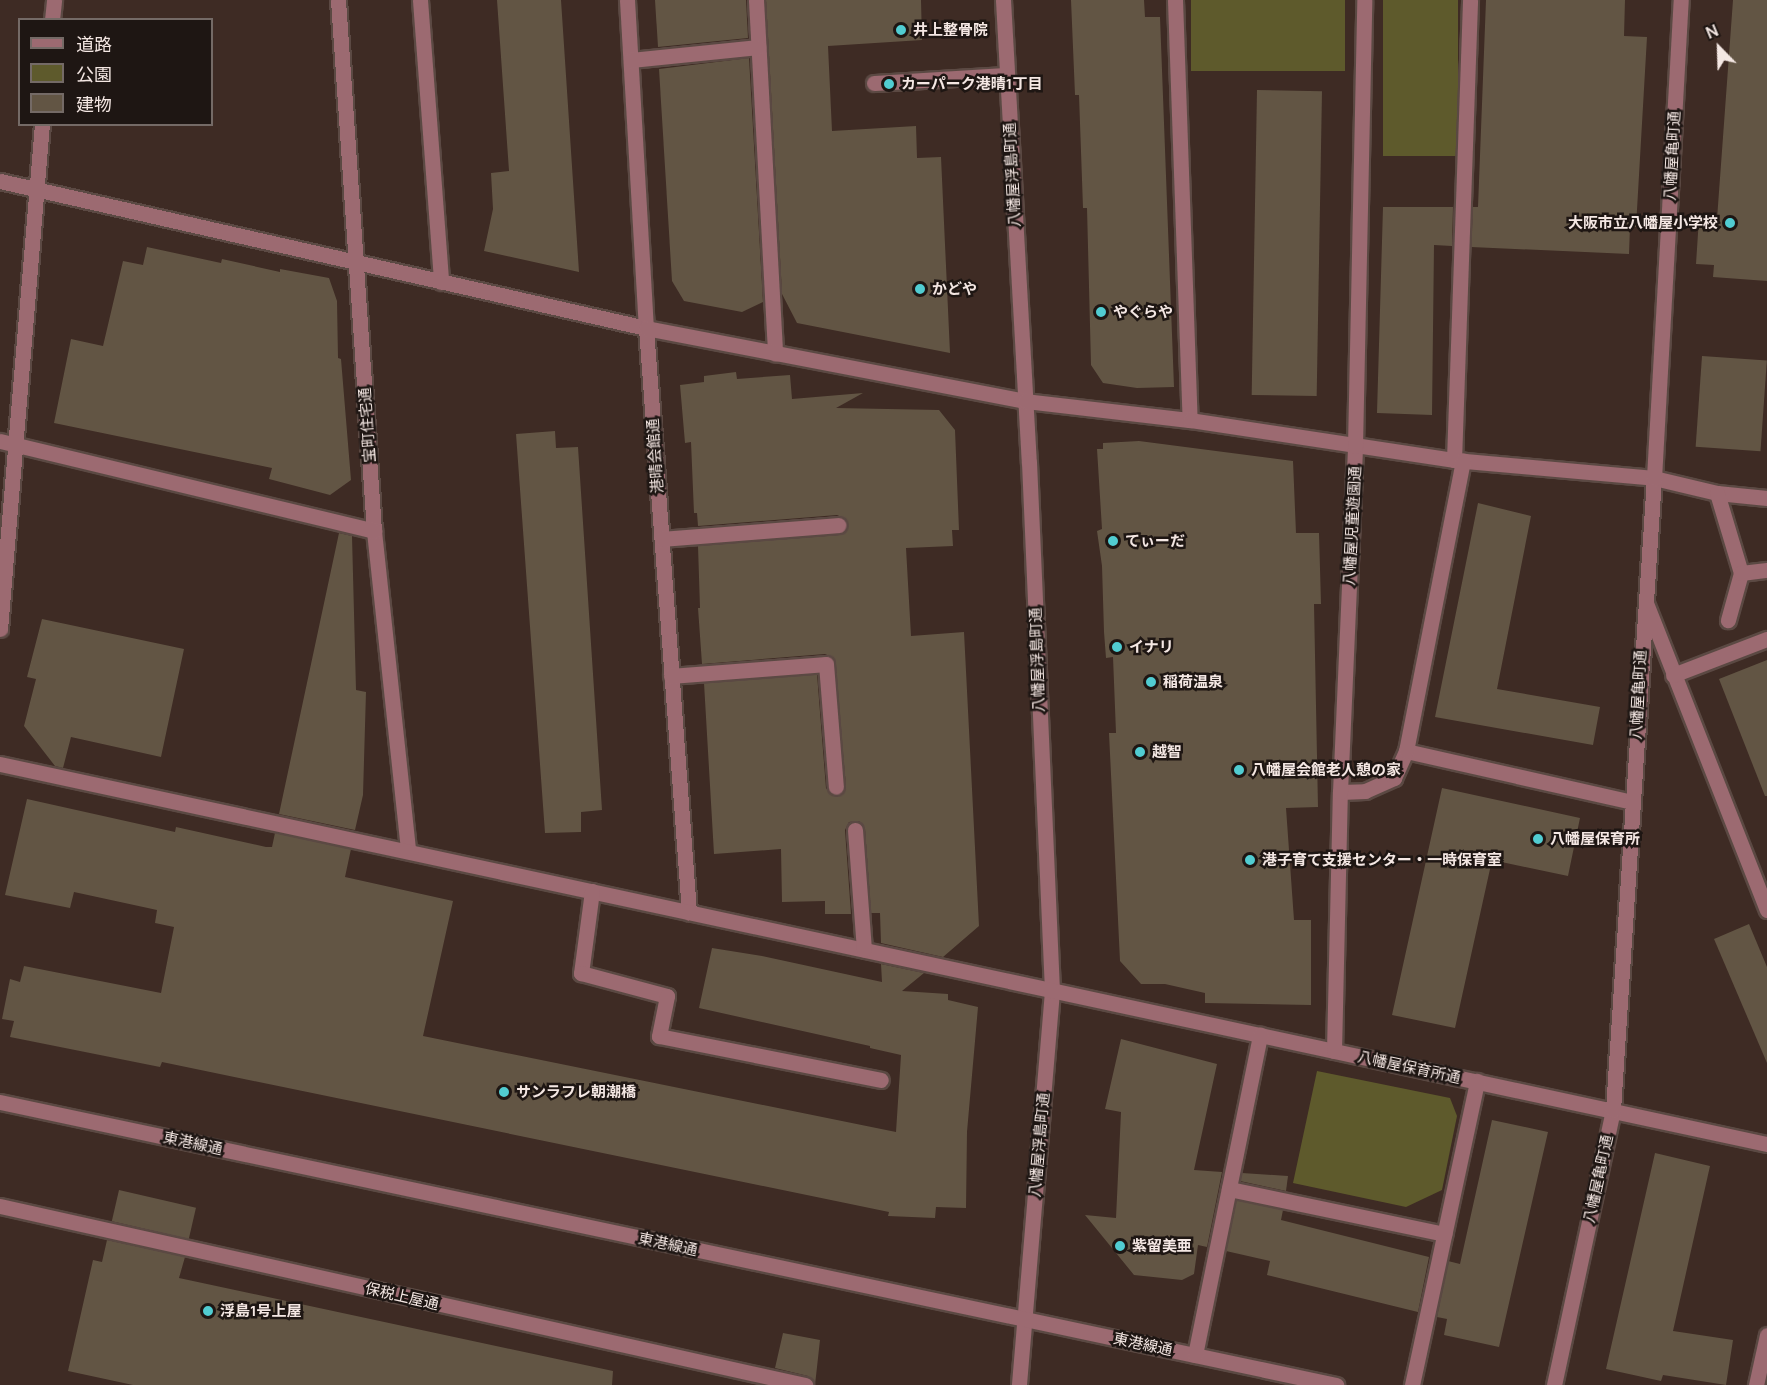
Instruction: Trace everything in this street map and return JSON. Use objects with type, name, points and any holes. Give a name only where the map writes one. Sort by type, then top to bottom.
[{"type":"street","points":[[52,18],[54,0]]},
{"type":"street","name":"宝町住宅通","points":[[338,0],[374,531],[408,849]]},
{"type":"street","points":[[420,0],[441,282]]},
{"type":"street","name":"港晴会館通","points":[[627,0],[646,328],[689,912]]},
{"type":"street","points":[[756,0],[775,353]]},
{"type":"street","name":"八幡屋浮島町通","points":[[1003,0],[1025,401],[1052,991],[1019,1385]]},
{"type":"street","points":[[1175,0],[1190,420]]},
{"type":"street","name":"八幡屋児童遊園通","points":[[1334,1051],[1340,792],[1356,446],[1364,0]]},
{"type":"street","points":[[1340,792],[1365,791],[1394,778],[1406,751],[1458,460],[1470,0]]},
{"type":"street","name":"八幡屋亀町通","points":[[1554,1385],[1613,1110],[1644,598],[1654,478],[1681,0]]},
{"type":"street","points":[[631,60],[758,47]]},
{"type":"street","points":[[874,83],[1006,75]]},
{"type":"street","points":[[0,629],[7,442],[42,126]]},
{"type":"street","points":[[0,182],[646,328],[1025,401],[1190,420],[1458,460],[1654,478],[1717,493],[1767,498]]},
{"type":"street","points":[[7,442],[374,531]]},
{"type":"street","points":[[1717,493],[1741,573],[1728,621]]},
{"type":"street","points":[[662,539],[838,525]]},
{"type":"street","points":[[1741,573],[1767,570]]},
{"type":"street","points":[[1644,598],[1767,910]]},
{"type":"street","points":[[1673,675],[1767,639]]},
{"type":"street","points":[[671,676],[826,664],[836,787]]},
{"type":"street","points":[[1406,751],[1632,802]]},
{"type":"street","name":"八幡屋保育所通","points":[[0,764],[408,849],[1052,991],[1767,1144]]},
{"type":"street","points":[[855,830],[864,950]]},
{"type":"street","points":[[592,891],[581,974],[667,996],[659,1036],[881,1080]]},
{"type":"street","points":[[1195,1355],[1260,1035]]},
{"type":"street","points":[[1412,1385],[1477,1081]]},
{"type":"street","name":"東港線通","points":[[0,1102],[1336,1385]]},
{"type":"street","points":[[1229,1189],[1444,1234]]},
{"type":"street","name":"保税上屋通","points":[[0,1206],[805,1385]]},
{"type":"street","points":[[1756,1385],[1767,1335]]},
{"type":"green space","points":[[1191,0],[1345,0],[1345,71],[1191,71]]},
{"type":"green space","points":[[1383,0],[1458,0],[1458,156],[1383,156]]},
{"type":"green space","points":[[1317,1071],[1450,1098],[1457,1116],[1442,1190],[1406,1207],[1293,1183]]},
{"type":"building","points":[[497,0],[561,0],[579,272],[484,251],[493,209],[491,173],[509,171]]},
{"type":"building","points":[[655,0],[746,0],[748,38],[658,47]]},
{"type":"building","points":[[766,0],[921,0],[922,40],[828,46],[832,131],[916,126],[917,158],[941,157],[950,353],[797,323],[782,294]]},
{"type":"building","points":[[1071,0],[1144,0],[1145,17],[1160,17],[1174,387],[1137,388],[1103,383],[1091,365],[1087,208],[1083,208],[1079,95],[1075,95]]},
{"type":"building","points":[[1486,0],[1625,0],[1624,36],[1647,37],[1636,227],[1630,227],[1629,254],[1471,247],[1473,207],[1478,207]]},
{"type":"building","points":[[1733,0],[1767,0],[1767,281],[1713,277],[1714,265],[1696,264],[1699,218],[1717,219]]},
{"type":"building","points":[[749,58],[763,302],[742,312],[684,301],[672,281],[659,69]]},
{"type":"building","points":[[1257,90],[1322,91],[1317,396],[1252,395]]},
{"type":"building","points":[[1383,207],[1453,207],[1452,246],[1434,245],[1432,415],[1377,413]]},
{"type":"building","points":[[147,247],[221,263],[222,259],[280,272],[280,269],[329,278],[337,301],[338,358],[341,359],[351,480],[330,495],[269,479],[272,468],[54,423],[71,339],[103,346],[123,261],[143,265]]},
{"type":"building","points":[[1702,356],[1767,361],[1760,451],[1696,447]]},
{"type":"building","points":[[736,372],[737,379],[790,375],[792,399],[863,393],[836,408],[939,410],[955,430],[959,530],[952,530],[953,546],[906,548],[911,636],[964,632],[979,926],[943,957],[881,943],[880,913],[871,913],[865,829],[859,821],[849,822],[845,830],[851,914],[825,914],[825,901],[782,902],[781,849],[714,854],[704,683],[817,674],[826,788],[831,795],[837,797],[844,792],[846,786],[834,658],[825,654],[702,664],[698,608],[700,608],[698,546],[839,535],[844,533],[848,525],[846,519],[837,515],[698,526],[697,513],[694,513],[691,442],[685,443],[680,385],[704,382],[704,376]]},
{"type":"building","points":[[555,431],[556,448],[578,447],[602,810],[581,812],[581,832],[545,833],[516,434]]},
{"type":"building","points":[[1139,441],[1293,461],[1296,533],[1319,533],[1321,604],[1314,604],[1318,807],[1286,808],[1294,920],[1311,920],[1311,1005],[1205,1003],[1205,993],[1165,984],[1141,984],[1120,961],[1109,733],[1116,733],[1113,657],[1106,658],[1102,566],[1097,531],[1102,529],[1097,449],[1103,449],[1103,443]]},
{"type":"building","points":[[1478,503],[1531,516],[1497,689],[1600,707],[1593,745],[1435,717]]},
{"type":"building","points":[[339,533],[352,536],[356,690],[366,692],[363,795],[355,830],[279,814]]},
{"type":"building","points":[[42,619],[184,649],[161,757],[71,737],[63,768],[55,766],[24,726],[36,679],[27,677]]},
{"type":"building","points":[[1767,660],[1767,796],[1765,796],[1719,679]]},
{"type":"building","points":[[1442,788],[1580,818],[1568,876],[1492,860],[1455,1028],[1392,1015]]},
{"type":"building","points":[[27,799],[175,832],[176,827],[266,847],[272,847],[275,833],[351,849],[345,877],[453,901],[423,1036],[896,1132],[901,1055],[699,1008],[712,948],[762,956],[882,982],[881,964],[924,973],[902,991],[948,994],[948,1000],[978,1007],[967,1132],[966,1208],[936,1207],[935,1218],[888,1216],[889,1212],[162,1062],[160,1067],[10,1037],[14,1021],[2,1019],[10,979],[20,982],[24,966],[161,993],[174,927],[155,923],[157,910],[74,892],[70,908],[5,895]]},
{"type":"building","points":[[1749,924],[1767,967],[1767,1063],[1714,939]]},
{"type":"building","points":[[1121,1039],[1217,1064],[1194,1170],[1222,1172],[1207,1247],[1198,1245],[1194,1274],[1182,1280],[1134,1275],[1085,1215],[1116,1218],[1121,1112],[1105,1109]]},
{"type":"building","points":[[1492,1120],[1548,1132],[1499,1347],[1444,1335],[1447,1319],[1437,1317],[1448,1261],[1460,1264]]},
{"type":"building","points":[[1655,1153],[1710,1166],[1673,1331],[1733,1340],[1726,1385],[1663,1375],[1661,1381],[1606,1369]]},
{"type":"building","points":[[1242,1173],[1288,1176],[1286,1191],[1240,1181]]},
{"type":"building","points":[[119,1190],[196,1208],[189,1239],[112,1221]]},
{"type":"building","points":[[1236,1200],[1283,1210],[1281,1220],[1429,1257],[1418,1312],[1267,1275],[1270,1261],[1226,1251]]},
{"type":"building","name":"浮島1号上屋","points":[[107,1240],[185,1257],[179,1278],[613,1371],[612,1385],[133,1385],[68,1371],[93,1260],[102,1262]]},
{"type":"building","points":[[783,1333],[820,1340],[815,1385],[808,1376],[775,1368]]},
{"type":"place","name":"井上整骨院","points":[[901,30]]},
{"type":"place","name":"カーパーク港晴1丁目","points":[[889,84]]},
{"type":"place","name":"大阪市立八幡屋小学校","points":[[1730,223]]},
{"type":"place","name":"かどや","points":[[920,289]]},
{"type":"place","name":"やぐらや","points":[[1101,312]]},
{"type":"place","name":"てぃーだ","points":[[1113,541]]},
{"type":"place","name":"イナリ","points":[[1117,647]]},
{"type":"place","name":"稲荷温泉","points":[[1151,682]]},
{"type":"place","name":"越智","points":[[1140,752]]},
{"type":"place","name":"八幡屋会館老人憩の家","points":[[1239,770]]},
{"type":"place","name":"八幡屋保育所","points":[[1538,839]]},
{"type":"place","name":"港子育て支援センター・一時保育室","points":[[1250,860]]},
{"type":"place","name":"サンラフレ朝潮橋","points":[[504,1092]]},
{"type":"place","name":"紫留美亜","points":[[1120,1246]]},
{"type":"place","name":"浮島1号上屋","points":[[208,1311]]}]
